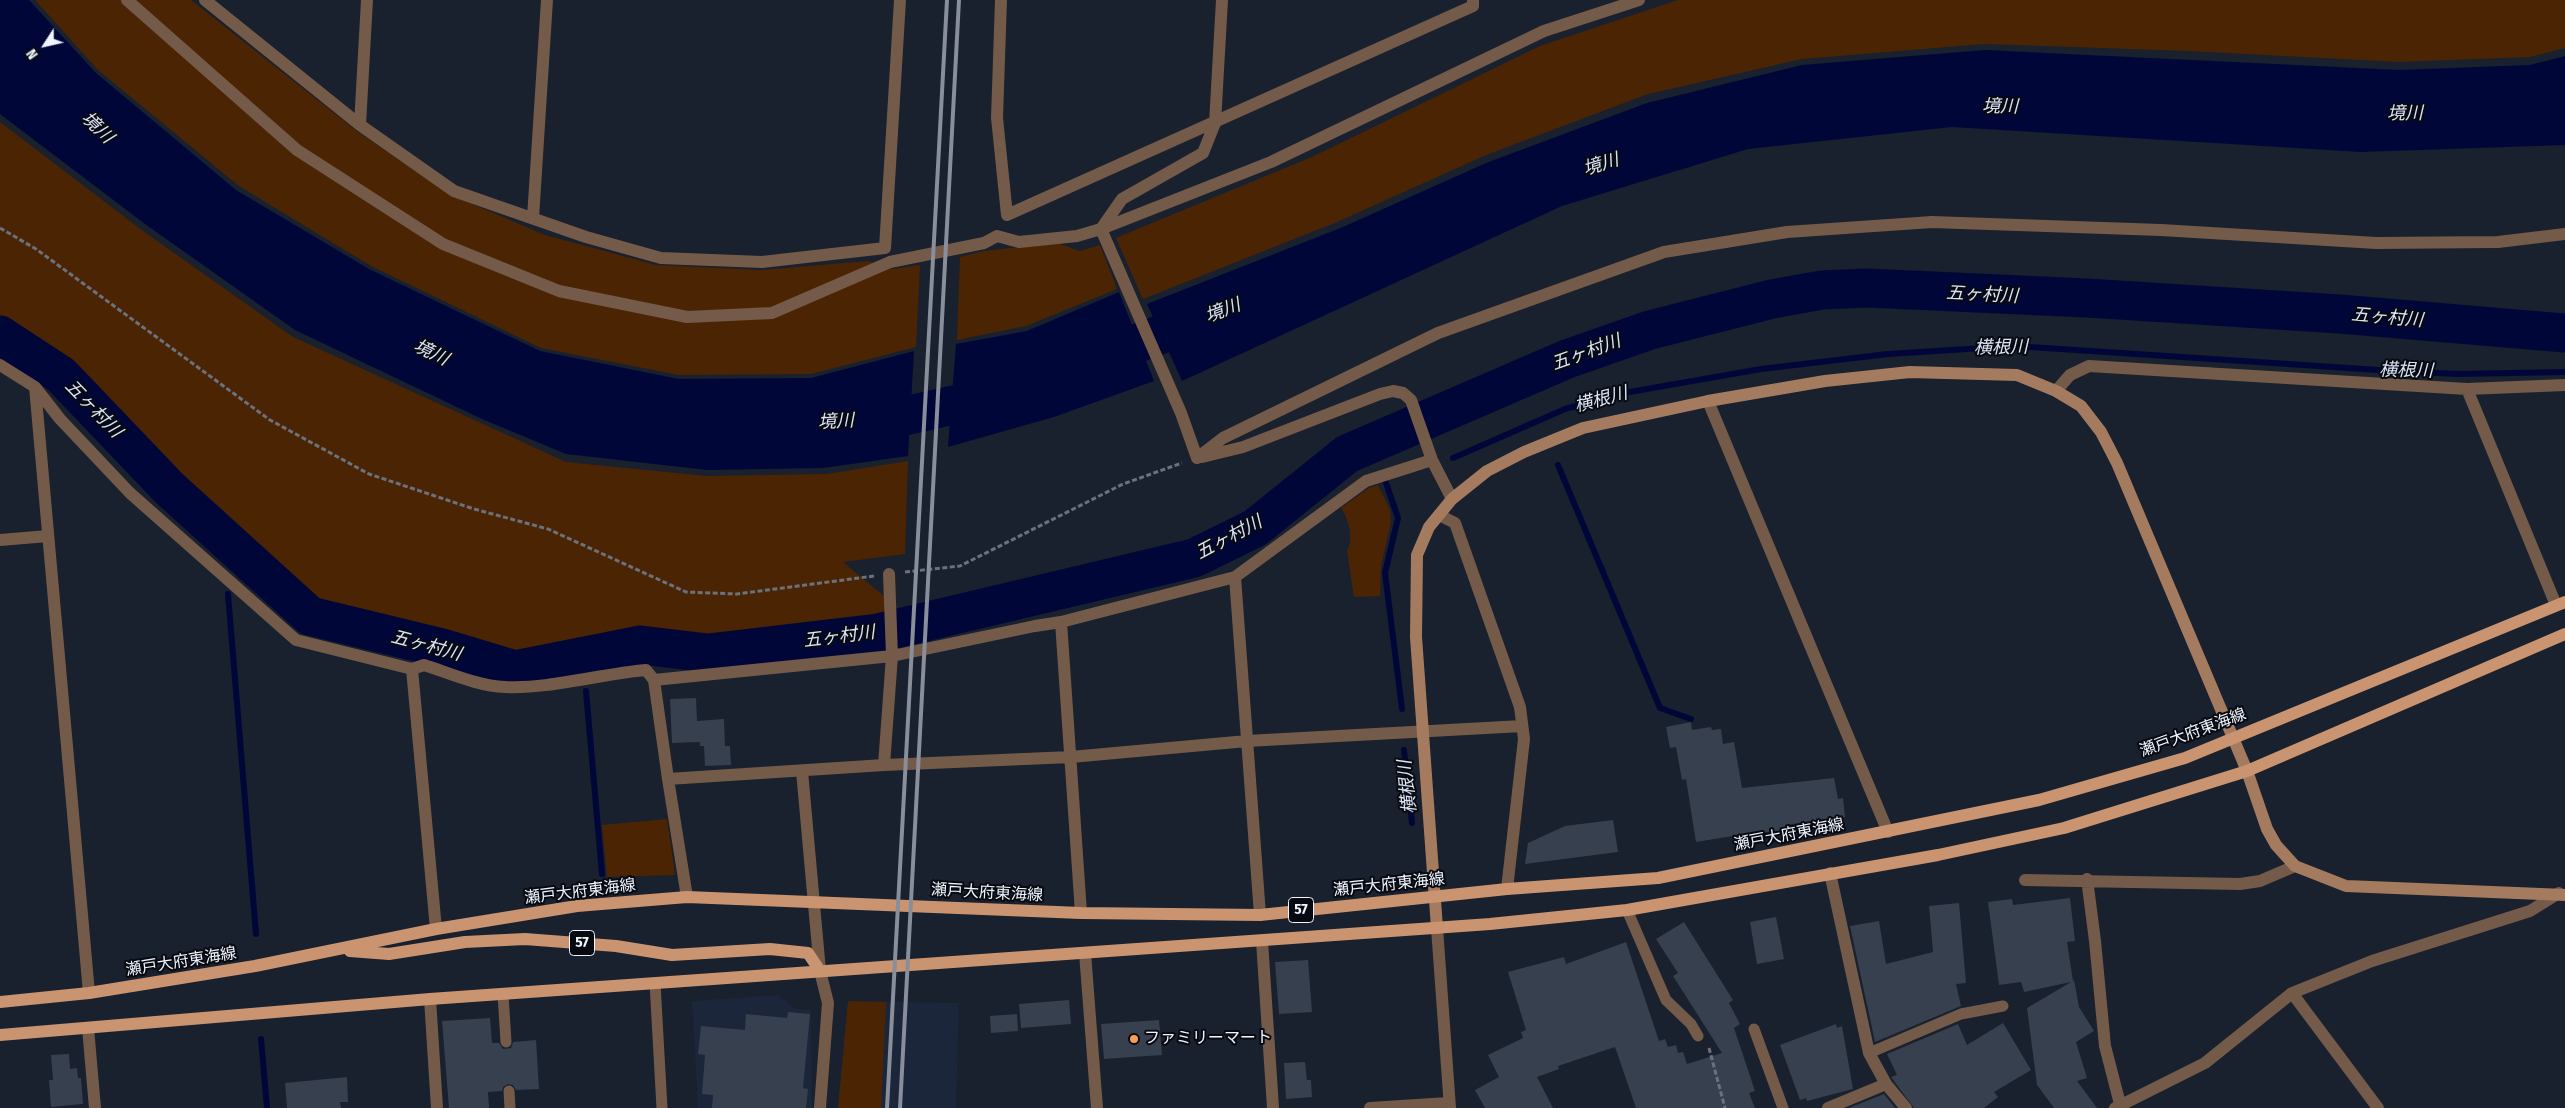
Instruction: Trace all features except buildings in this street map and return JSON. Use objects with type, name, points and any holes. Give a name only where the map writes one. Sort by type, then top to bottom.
[{"type":"main road","name":"瀬戸大府東海線","points":[[0,1002],[89,993],[255,966],[436,929],[577,906],[686,897],[1081,913],[1260,915],[1507,889],[1658,878],[2039,800],[2184,758],[2560,604]]},
{"type":"main road","name":"57","points":[[0,1035],[430,999],[1437,928],[1627,910],[1938,855],[2064,828],[2247,771],[2565,634]]},
{"type":"main road","name":"57","points":[[335,950],[389,954],[465,942],[526,938],[616,946],[672,955],[770,949],[808,952],[820,971]]},
{"type":"street","points":[[127,0],[296,150],[443,244],[559,291],[687,317],[772,312],[890,262],[984,244],[997,236],[1007,215],[996,118],[1001,0]]},
{"type":"street","points":[[206,0],[360,126],[454,191],[586,237],[661,258],[762,262],[885,248]]},
{"type":"street","points":[[360,126],[368,0]]},
{"type":"street","points":[[533,218],[546,0]]},
{"type":"street","points":[[890,262],[885,248],[900,0]]},
{"type":"street","points":[[1101,230],[1122,199],[1203,153],[1215,123],[1222,0]]},
{"type":"street","points":[[1007,215],[1472,6],[1473,0]]},
{"type":"street","points":[[997,236],[1019,242],[1077,236],[1101,230],[1271,162],[1544,31],[1639,0]]},
{"type":"street","points":[[1197,458],[1223,438],[1438,333],[1664,252],[1787,232],[1932,222],[2162,230],[2376,243],[2498,242],[2565,234]]},
{"type":"street","points":[[1101,230],[1116,259],[1181,413],[1197,458]]},
{"type":"street","points":[[0,365],[35,387],[60,419],[130,493],[296,640],[412,670],[424,665],[464,678],[503,687],[532,686],[646,670],[654,680],[686,897]]},
{"type":"street","points":[[2056,391],[2070,375],[2089,366],[2467,389],[2565,385]]},
{"type":"street","points":[[1370,1108],[1449,1106],[1416,637],[1418,555],[1429,527],[1452,499],[1487,471],[1549,441],[1583,428],[1708,401],[1825,382],[1910,372],[2017,375],[2056,391],[2080,406],[2101,432],[2117,463],[2247,771],[2267,829],[2276,845],[2295,866],[2346,886],[2562,894]]},
{"type":"street","points":[[35,387],[89,993]]},
{"type":"street","points":[[2467,389],[2560,604]]},
{"type":"street","points":[[1197,458],[1243,447],[1380,394],[1393,391],[1402,393],[1411,400],[1431,456],[1452,499]]},
{"type":"street","points":[[1708,401],[1888,832]]},
{"type":"street","points":[[654,680],[892,655],[1061,622],[1235,577],[1366,481],[1431,456]]},
{"type":"street","points":[[1439,515],[1455,523],[1520,707],[1524,739],[1507,889]]},
{"type":"street","points":[[0,540],[48,536]]},
{"type":"street","points":[[884,765],[892,655],[889,574]]},
{"type":"street","points":[[1235,577],[1260,915]]},
{"type":"street","points":[[1061,622],[1081,913]]},
{"type":"street","points":[[412,670],[436,929]]},
{"type":"street","points":[[668,779],[884,765],[1070,757],[1247,741],[1522,726]]},
{"type":"street","points":[[802,770],[820,971],[828,1003],[820,1108]]},
{"type":"street","points":[[2025,880],[2087,879],[2194,884],[2240,884],[2260,881],[2295,866]]},
{"type":"street","points":[[1830,873],[1869,1053],[1886,1084],[1906,1108]]},
{"type":"street","points":[[2087,879],[2105,1046],[2118,1106],[2205,1063],[2292,993],[2372,961],[2530,911],[2562,894]]},
{"type":"street","points":[[1262,941],[1273,1108]]},
{"type":"street","points":[[1085,953],[1097,1108]]},
{"type":"street","points":[[2292,993],[2378,1108]]},
{"type":"street","points":[[430,999],[437,1108]]},
{"type":"street","points":[[88,1028],[95,1108]]},
{"type":"street","points":[[1828,1108],[1886,1084]]},
{"type":"lane","points":[[1627,910],[1666,1000],[1691,1024],[1698,1036]]},
{"type":"lane","points":[[656,983],[662,1108]]},
{"type":"lane","points":[[504,994],[506,1042]]},
{"type":"lane","points":[[1869,1053],[1962,1014],[2003,1006]]},
{"type":"lane","points":[[1754,1030],[1783,1108]]},
{"type":"lane","points":[[509,1091],[510,1108]]},
{"type":"path","points":[[0,228],[36,249],[270,420],[369,474],[474,509],[548,529],[686,592],[737,594],[960,566],[1123,484],[1197,458]]},
{"type":"path","points":[[1698,1036],[1707,1040],[1725,1108]]},
{"type":"shaded area","points":[[35,0],[191,0],[358,132],[451,195],[545,235],[656,265],[762,270],[868,261],[893,269],[920,265],[916,347],[811,374],[679,375],[541,348],[371,266],[239,186],[98,70]]},
{"type":"shaded area","points":[[1678,0],[2565,0],[2565,48],[2530,57],[2399,62],[2189,51],[1984,44],[1802,59],[1648,94],[1486,155],[1337,222],[1143,299],[1116,238],[1314,156],[1540,46]]},
{"type":"shaded area","points":[[0,122],[143,231],[293,337],[566,462],[707,476],[827,474],[908,461],[905,554],[843,562],[885,597],[886,614],[708,645],[639,635],[516,660],[314,607],[172,481],[68,367],[0,322]]},
{"type":"shaded area","points":[[1057,243],[1080,251],[1100,245],[1117,289],[1026,326],[957,340],[960,257],[984,251]]},
{"type":"shaded area","points":[[1378,485],[1390,510],[1391,522],[1381,566],[1380,596],[1354,597],[1347,551],[1350,541],[1350,530],[1341,508],[1369,488]]},
{"type":"shaded area","points":[[667,819],[675,875],[607,877],[602,825]]},
{"type":"shaded area","points":[[778,995],[796,1009],[811,1010],[812,1108],[698,1108],[692,1001]]},
{"type":"shaded area","points":[[848,1001],[959,1003],[956,1108],[838,1108]]},
{"type":"shaded area","points":[[848,1001],[886,1002],[881,1108],[838,1108]]},
{"type":"water","points":[[0,0],[29,0],[96,73],[236,190],[369,269],[540,351],[679,379],[811,378],[914,351],[908,456],[823,468],[707,470],[566,454],[482,419],[295,330],[145,224],[0,114]]},
{"type":"water","points":[[1985,50],[2399,70],[2530,65],[2565,56],[2565,145],[2361,152],[1952,127],[1748,149],[1562,206],[1182,381],[1147,304],[1343,227],[1486,163],[1647,103],[1802,65]]},
{"type":"water","points":[[1119,292],[1154,381],[1054,417],[948,447],[956,344],[1027,331]]},
{"type":"waterway","name":"五ヶ村川","points":[[0,335],[61,375],[169,488],[310,616],[442,648],[515,670],[641,645],[708,653],[878,633],[1194,558],[1255,528],[1347,454],[1567,359],[1650,330],[1772,299],[1822,290],[1867,288],[2087,298],[2340,314],[2565,333]]},
{"type":"waterway","name":"境川","points":[[1090,361],[1210,316]]},
{"type":"waterway","name":"横根川","points":[[1453,458],[1565,409],[1618,394],[1761,369],[1888,354],[2015,346],[2394,371],[2458,374],[2565,372]]},
{"type":"waterway","name":"境川","points":[[857,421],[896,418],[1002,394]]},
{"type":"waterway","points":[[1558,465],[1660,708],[1691,719]]},
{"type":"waterway","name":"横根川","points":[[1386,483],[1398,518],[1385,573],[1402,709]]},
{"type":"waterway","points":[[242,577],[255,566]]},
{"type":"waterway","points":[[228,594],[256,934]]},
{"type":"waterway","points":[[583,656],[584,668]]},
{"type":"waterway","points":[[586,691],[602,874]]},
{"type":"waterway","name":"横根川","points":[[1404,750],[1412,823]]},
{"type":"waterway","points":[[261,1039],[267,1108]]},
{"type":"railway","points":[[887,1108],[947,0]]},
{"type":"railway","points":[[900,1108],[959,0]]},
{"type":"place","name":"ファミリーマート","points":[[1134,1039]]}]
